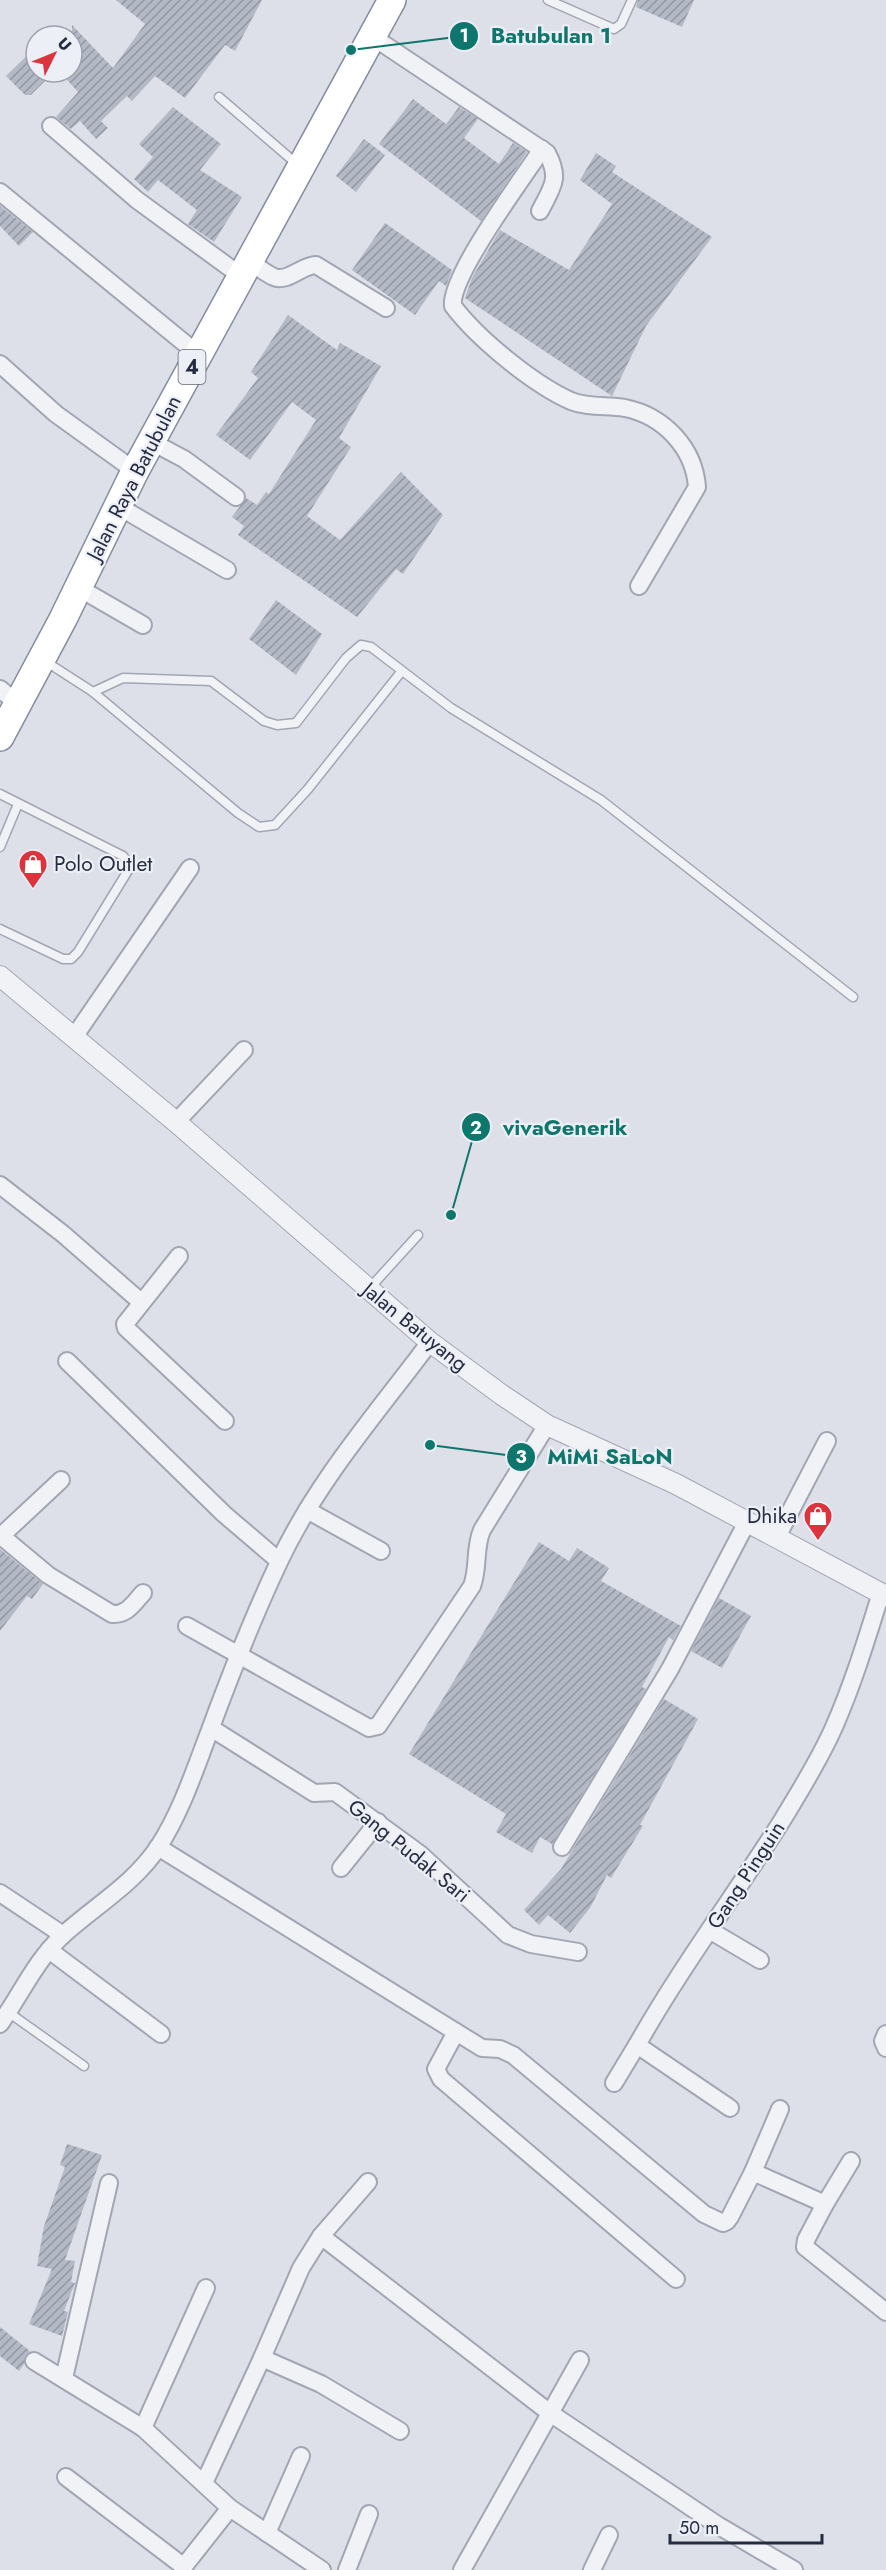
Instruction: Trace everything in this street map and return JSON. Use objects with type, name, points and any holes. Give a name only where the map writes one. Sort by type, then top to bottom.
[{"type":"highway","name":"Jalan Raya Batubulan","points":[[0,737],[9,697],[43,659],[135,471],[392,0]]},
{"type":"street","points":[[373,37],[542,148],[554,166],[555,181],[540,211]]},
{"type":"street","points":[[51,126],[137,200],[245,268],[283,278],[307,265],[316,266],[386,308]]},
{"type":"street","points":[[542,148],[469,262],[454,289],[453,306],[480,334],[522,369],[571,401],[636,411],[676,434],[696,472],[697,487],[639,586]]},
{"type":"street","points":[[0,192],[199,355]]},
{"type":"street","points":[[0,364],[56,414],[135,471]]},
{"type":"street","points":[[152,442],[184,459],[236,497]]},
{"type":"street","points":[[118,506],[227,570]]},
{"type":"street","points":[[79,588],[143,625]]},
{"type":"street","points":[[74,1037],[190,868]]},
{"type":"street","name":"Jalan Batuyang","points":[[0,976],[176,1122],[430,1342],[547,1425],[676,1484],[884,1594]]},
{"type":"street","points":[[176,1122],[244,1050]]},
{"type":"street","points":[[0,1185],[63,1234],[141,1302]]},
{"type":"street","points":[[179,1256],[126,1320],[126,1329],[225,1421]]},
{"type":"street","points":[[4,2018],[49,1950],[63,1935],[116,1894],[137,1874],[158,1847],[186,1794],[240,1653],[279,1561],[307,1510],[337,1464],[430,1342]]},
{"type":"street","points":[[67,1361],[224,1514],[279,1561]]},
{"type":"street","points":[[187,1626],[240,1653],[369,1728],[378,1726],[472,1586],[476,1574],[479,1538],[482,1530],[547,1425]]},
{"type":"street","points":[[777,1537],[826,1441]]},
{"type":"street","points":[[61,1480],[0,1536],[48,1575],[112,1614],[121,1615],[126,1612],[143,1593]]},
{"type":"street","points":[[307,1510],[381,1551]]},
{"type":"street","points":[[562,1847],[670,1669],[747,1522]]},
{"type":"street","name":"Gang Pinguin","points":[[614,2084],[671,1987],[711,1931],[805,1782],[834,1728],[884,1594]]},
{"type":"street","name":"Gang Pudak Sari","points":[[211,1728],[314,1793],[335,1792],[420,1854],[508,1935],[531,1944],[578,1952]]},
{"type":"street","points":[[341,1868],[378,1822]]},
{"type":"street","points":[[158,1847],[482,2048],[500,2049],[513,2055],[714,2220],[723,2223],[727,2221],[753,2172],[780,2109]]},
{"type":"street","points":[[0,1893],[63,1935]]},
{"type":"street","points":[[711,1931],[760,1960]]},
{"type":"street","points":[[49,1950],[161,2034]]},
{"type":"street","points":[[456,2032],[436,2069],[441,2079],[676,2279]]},
{"type":"street","points":[[637,2045],[730,2108]]},
{"type":"street","points":[[850,2161],[806,2240],[805,2247],[886,2312]]},
{"type":"street","points":[[753,2172],[825,2204]]},
{"type":"street","points":[[204,2483],[301,2268],[321,2236],[368,2182]]},
{"type":"street","points":[[64,2378],[109,2183]]},
{"type":"street","points":[[321,2236],[550,2413],[718,2526],[794,2570]]},
{"type":"street","points":[[143,2428],[206,2288]]},
{"type":"street","points":[[262,2358],[321,2384],[400,2431]]},
{"type":"street","points":[[462,2570],[580,2360]]},
{"type":"street","points":[[34,2361],[143,2428],[231,2508],[322,2570]]},
{"type":"street","points":[[267,2533],[301,2456]]},
{"type":"street","points":[[66,2477],[179,2563],[185,2565],[231,2508]]},
{"type":"street","points":[[347,2570],[369,2514]]},
{"type":"street","points":[[592,2570],[609,2535]]},
{"type":"lane","points":[[548,0],[614,29],[621,24],[632,0]]},
{"type":"lane","points":[[219,97],[302,167]]},
{"type":"lane","points":[[93,692],[123,678],[210,681],[264,720],[277,725],[296,723],[346,658],[361,645],[371,646],[401,672],[451,708],[601,800],[853,997]]},
{"type":"lane","points":[[43,659],[93,692],[238,813],[260,827],[274,825],[308,789],[401,672]]},
{"type":"lane","points":[[0,794],[123,856],[128,862],[129,869],[78,952],[71,958],[63,959],[0,929]]},
{"type":"lane","points":[[0,847],[18,804]]},
{"type":"lane","points":[[368,1290],[418,1235]]},
{"type":"lane","points":[[4,2018],[84,2066]]},
{"type":"building","points":[[116,0],[262,0],[235,51],[225,45],[185,98],[155,76],[132,101],[127,96],[101,121],[108,128],[96,139],[80,121],[71,129],[56,117],[78,92],[71,84],[84,84],[84,38],[113,68],[145,24]]},
{"type":"building","points":[[638,0],[694,0],[682,27],[636,7]]},
{"type":"building","points":[[24,59],[24,84],[42,84],[31,95],[25,95],[6,76]]},
{"type":"building","points":[[413,99],[446,124],[459,107],[478,119],[464,138],[499,164],[513,143],[527,152],[481,221],[379,144]]},
{"type":"building","points":[[173,107],[221,144],[200,170],[242,197],[214,242],[188,224],[197,210],[158,180],[148,192],[134,179],[153,157],[139,144]]},
{"type":"building","points":[[364,139],[385,155],[356,192],[336,176]]},
{"type":"building","points":[[596,153],[616,166],[612,172],[712,237],[646,326],[612,396],[465,298],[472,278],[500,230],[569,270],[612,204],[580,180]]},
{"type":"building","points":[[0,206],[33,232],[19,246],[0,226]]},
{"type":"building","points":[[385,223],[452,270],[446,286],[439,281],[415,315],[352,270]]},
{"type":"building","points":[[288,315],[337,350],[340,343],[381,366],[339,438],[351,447],[307,516],[340,540],[401,472],[443,515],[403,574],[396,569],[357,617],[238,535],[244,526],[232,517],[246,498],[257,505],[266,492],[269,494],[316,420],[292,402],[250,460],[216,435],[258,378],[251,372]]},
{"type":"building","points":[[276,600],[322,634],[296,675],[249,639]]},
{"type":"building","points":[[539,1542],[569,1561],[577,1548],[609,1568],[601,1581],[681,1626],[673,1640],[669,1637],[642,1687],[646,1689],[552,1844],[540,1837],[532,1853],[496,1832],[506,1814],[409,1754]]},
{"type":"building","points":[[0,1549],[43,1584],[32,1599],[27,1596],[0,1631]]},
{"type":"building","points":[[719,1598],[751,1616],[722,1668],[691,1651]]},
{"type":"building","points":[[664,1699],[698,1719],[640,1825],[643,1826],[611,1878],[607,1875],[590,1908],[570,1933],[548,1915],[539,1925],[524,1910],[561,1869]]},
{"type":"building","points":[[67,2144],[102,2155],[65,2260],[75,2261],[71,2282],[75,2283],[64,2311],[68,2312],[62,2336],[29,2324],[52,2269],[37,2266],[44,2226],[65,2167],[60,2165]]},
{"type":"building","points":[[0,2327],[30,2351],[25,2356],[24,2364],[19,2371],[0,2356]]},
{"type":"place","name":"Batubulan 1","points":[[351,50]]},
{"type":"place","name":"Polo Outlet","points":[[33,890]]},
{"type":"place","name":"vivaGenerik","points":[[451,1215]]},
{"type":"place","name":"MiMi SaLoN","points":[[430,1445]]},
{"type":"place","name":"Dhika","points":[[818,1542]]}]
